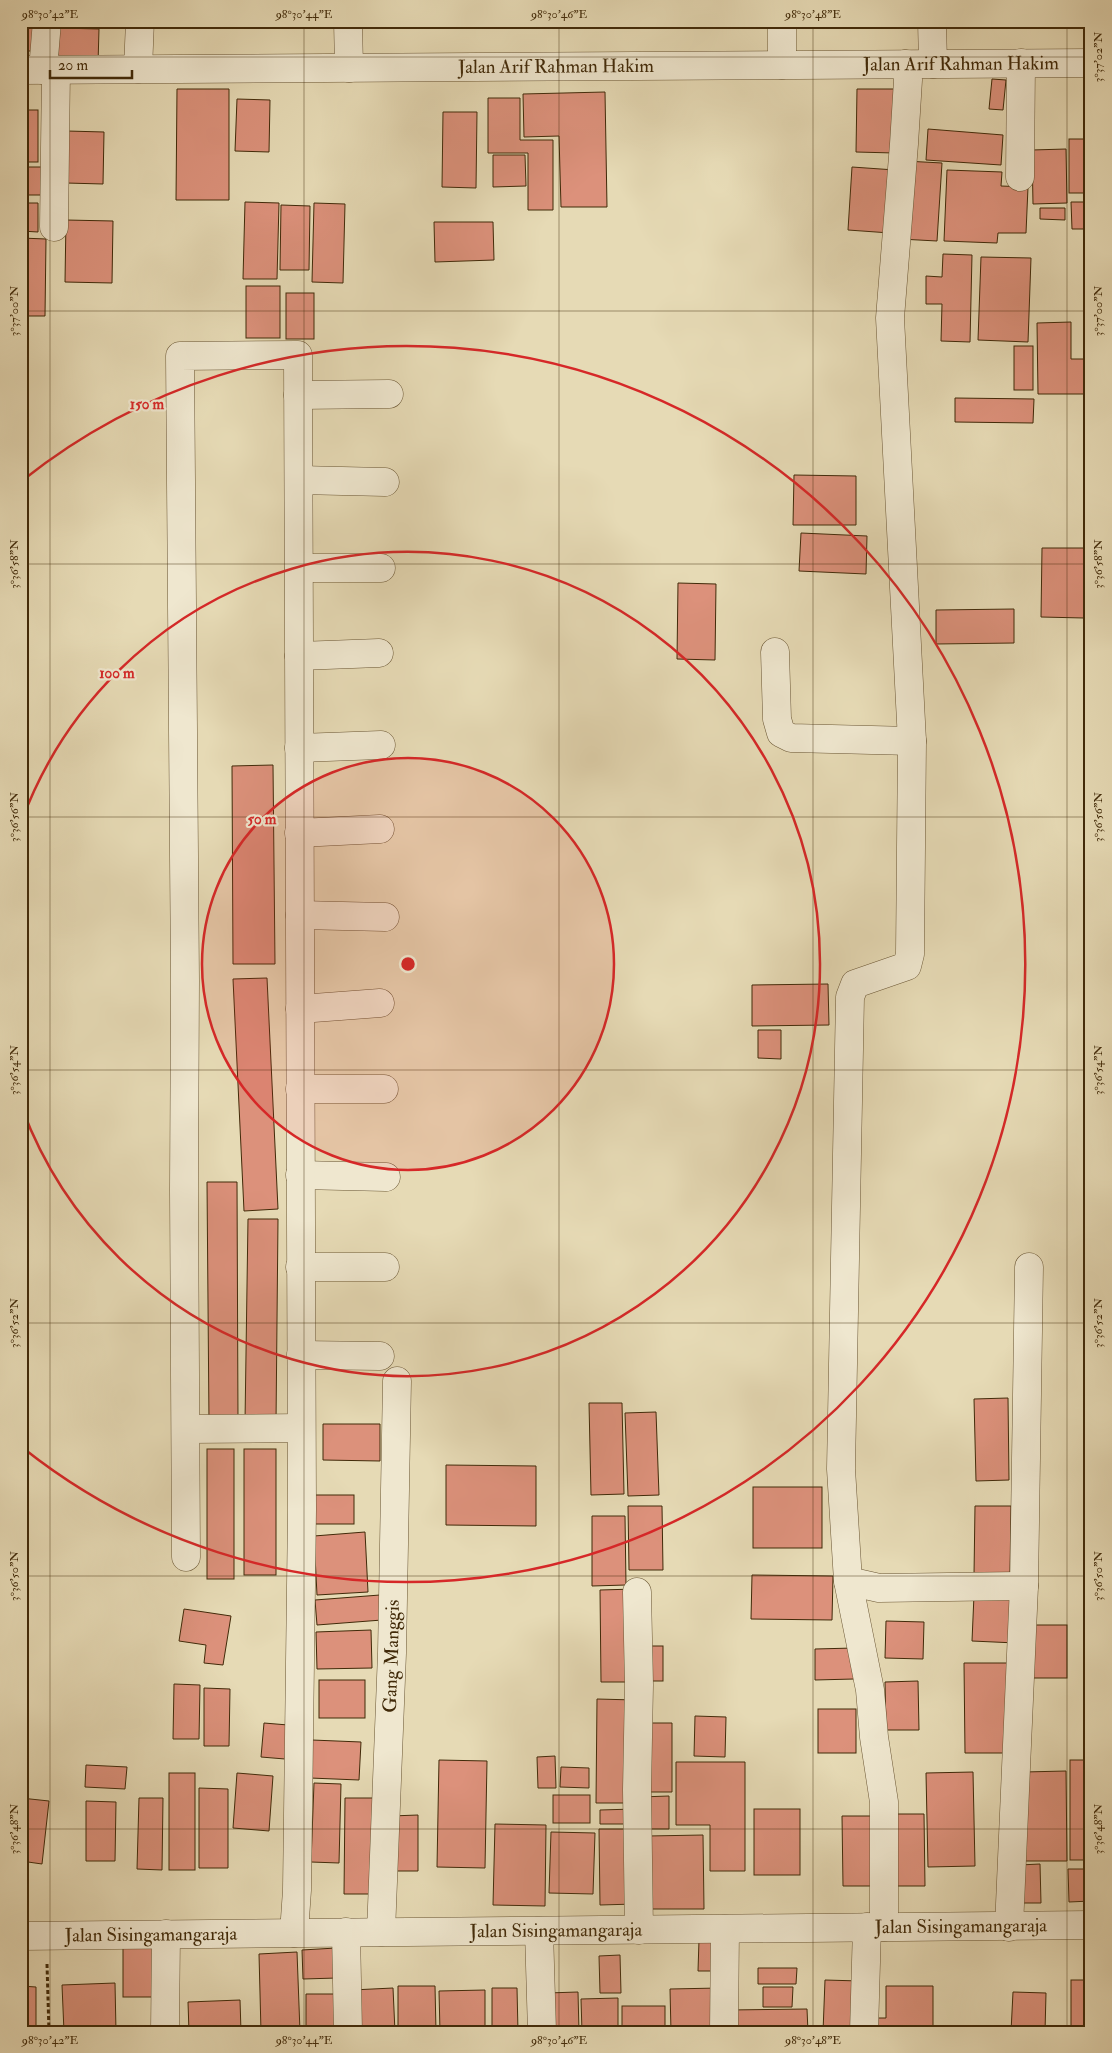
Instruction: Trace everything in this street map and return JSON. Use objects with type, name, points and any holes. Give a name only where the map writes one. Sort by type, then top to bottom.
[{"type":"street","points":[[47,21],[40,70],[54,227]]},
{"type":"street","points":[[138,69],[140,21]]},
{"type":"street","points":[[348,21],[349,68]]},
{"type":"street","points":[[782,21],[782,65]]},
{"type":"street","points":[[932,21],[933,64]]},
{"type":"street","name":"Jalan Arif Rahman Hakim","points":[[40,70],[1091,63]]},
{"type":"street","points":[[864,2032],[875,1927],[884,1802],[874,1736],[870,1690],[848,1581],[841,1469],[850,997],[855,984],[907,966],[910,954],[912,740],[890,318],[904,144],[908,80],[906,64]]},
{"type":"street","points":[[1020,177],[1021,64]]},
{"type":"street","points":[[186,1558],[185,981],[180,356],[298,355],[302,1510],[297,1890],[294,1933]]},
{"type":"street","points":[[298,395],[389,394]]},
{"type":"street","points":[[299,480],[385,482]]},
{"type":"street","points":[[299,568],[381,568]]},
{"type":"street","points":[[775,652],[777,719],[781,733],[792,738],[912,740]]},
{"type":"street","points":[[299,656],[380,653]]},
{"type":"street","points":[[299,748],[381,745]]},
{"type":"street","points":[[299,833],[380,829]]},
{"type":"street","points":[[300,916],[385,917]]},
{"type":"street","points":[[300,1009],[380,1003]]},
{"type":"street","points":[[300,1089],[384,1089]]},
{"type":"street","points":[[300,1175],[386,1176]]},
{"type":"street","points":[[300,1267],[385,1267]]},
{"type":"street","points":[[1009,1926],[1024,1586],[1029,1267]]},
{"type":"street","points":[[301,1355],[380,1356]]},
{"type":"street","name":"Gang Manggis","points":[[381,1932],[392,1653],[397,1381]]},
{"type":"street","points":[[187,1428],[301,1428]]},
{"type":"street","points":[[848,1581],[879,1588],[1024,1586]]},
{"type":"street","points":[[637,1592],[639,1930]]},
{"type":"street","name":"Jalan Sisingamangaraja","points":[[34,1936],[1091,1925]]},
{"type":"street","points":[[724,2032],[725,1929]]},
{"type":"street","points":[[539,1931],[542,2032]]},
{"type":"street","points":[[346,1932],[348,2032]]},
{"type":"street","points":[[165,2032],[166,1934]]},
{"type":"path","points":[[34,1936],[49,2032]]},
{"type":"building","points":[[21,21],[35,21],[34,51],[21,51]]},
{"type":"building","points":[[108,21],[108,23],[55,22]]},
{"type":"building","points":[[658,21],[693,21],[693,22],[658,24]]},
{"type":"building","points":[[728,21],[767,21],[767,27],[728,27]]},
{"type":"building","points":[[59,28],[99,29],[98,64],[58,63]]},
{"type":"building","points":[[992,79],[1006,80],[1003,110],[989,109]]},
{"type":"building","points":[[177,89],[229,89],[229,200],[176,200]]},
{"type":"building","points":[[857,89],[895,89],[894,153],[856,152]]},
{"type":"building","points":[[605,92],[607,207],[561,207],[559,136],[524,137],[523,94]]},
{"type":"building","points":[[488,98],[520,98],[520,140],[553,140],[553,210],[528,210],[528,153],[488,153]]},
{"type":"building","points":[[237,99],[270,100],[269,152],[235,151]]},
{"type":"building","points":[[21,110],[38,110],[38,162],[21,162]]},
{"type":"building","points":[[443,112],[477,112],[476,188],[442,187]]},
{"type":"building","points":[[928,129],[1003,135],[1001,165],[926,160]]},
{"type":"building","points":[[67,131],[104,132],[103,184],[66,183]]},
{"type":"building","points":[[1069,139],[1091,139],[1091,193],[1069,193]]},
{"type":"building","points":[[1066,149],[1067,203],[1033,204],[1032,150]]},
{"type":"building","points":[[493,155],[525,155],[526,186],[493,187]]},
{"type":"building","points":[[905,161],[942,163],[937,241],[900,239]]},
{"type":"building","points":[[21,167],[44,167],[43,195],[21,195]]},
{"type":"building","points":[[852,167],[895,170],[890,233],[848,230]]},
{"type":"building","points":[[947,170],[1002,172],[1001,186],[1028,187],[1026,233],[998,233],[997,243],[944,241]]},
{"type":"building","points":[[245,202],[279,203],[277,279],[243,279]]},
{"type":"building","points":[[1071,202],[1091,202],[1091,229],[1072,229]]},
{"type":"building","points":[[21,203],[38,203],[38,232],[21,231]]},
{"type":"building","points":[[314,203],[345,204],[343,283],[312,282]]},
{"type":"building","points":[[281,205],[310,206],[309,270],[280,270]]},
{"type":"building","points":[[1040,208],[1065,208],[1065,220],[1040,219]]},
{"type":"building","points":[[66,220],[113,221],[112,283],[65,282]]},
{"type":"building","points":[[434,222],[493,222],[494,260],[435,262]]},
{"type":"building","points":[[21,238],[46,239],[45,316],[21,316]]},
{"type":"building","points":[[943,254],[972,255],[970,342],[941,341],[942,304],[926,304],[926,276],[942,277]]},
{"type":"building","points":[[981,257],[1031,258],[1028,342],[978,340]]},
{"type":"building","points":[[246,286],[280,286],[280,338],[246,338]]},
{"type":"building","points":[[286,293],[314,293],[314,339],[286,339]]},
{"type":"building","points":[[1071,322],[1071,359],[1091,359],[1091,394],[1038,394],[1037,323]]},
{"type":"building","points":[[1014,346],[1033,346],[1033,390],[1014,390]]},
{"type":"building","points":[[955,398],[1034,399],[1033,423],[955,422]]},
{"type":"building","points":[[794,475],[856,476],[856,525],[793,525]]},
{"type":"building","points":[[801,533],[867,536],[866,574],[799,571]]},
{"type":"building","points":[[1042,548],[1084,548],[1084,618],[1041,617]]},
{"type":"building","points":[[678,583],[716,584],[715,660],[677,659]]},
{"type":"building","points":[[1014,609],[1014,643],[936,644],[936,610]]},
{"type":"building","points":[[273,765],[275,964],[233,964],[232,766]]},
{"type":"building","points":[[267,978],[278,1209],[244,1211],[233,979]]},
{"type":"building","points":[[828,984],[829,1025],[752,1026],[752,985]]},
{"type":"building","points":[[758,1030],[781,1030],[781,1059],[758,1058]]},
{"type":"building","points":[[207,1182],[237,1182],[238,1423],[209,1423]]},
{"type":"building","points":[[248,1219],[278,1219],[276,1423],[245,1422]]},
{"type":"building","points":[[1008,1398],[1009,1480],[976,1481],[974,1399]]},
{"type":"building","points":[[589,1403],[622,1403],[624,1494],[591,1495]]},
{"type":"building","points":[[656,1412],[659,1495],[628,1496],[625,1413]]},
{"type":"building","points":[[323,1424],[380,1424],[380,1461],[323,1460]]},
{"type":"building","points":[[207,1449],[234,1449],[234,1579],[207,1579]]},
{"type":"building","points":[[244,1449],[276,1449],[276,1575],[244,1575]]},
{"type":"building","points":[[446,1465],[536,1466],[536,1526],[446,1525]]},
{"type":"building","points":[[753,1487],[822,1487],[822,1548],[753,1548]]},
{"type":"building","points":[[313,1495],[354,1495],[354,1524],[313,1524]]},
{"type":"building","points":[[628,1506],[662,1506],[663,1570],[629,1570]]},
{"type":"building","points":[[975,1506],[1011,1506],[1010,1575],[974,1575]]},
{"type":"building","points":[[592,1516],[625,1516],[626,1585],[592,1586]]},
{"type":"building","points":[[365,1532],[368,1592],[317,1595],[314,1536]]},
{"type":"building","points":[[752,1575],[833,1576],[832,1620],[751,1619]]},
{"type":"building","points":[[635,1589],[636,1682],[601,1682],[600,1590]]},
{"type":"building","points":[[380,1595],[382,1620],[317,1625],[315,1600]]},
{"type":"building","points":[[974,1595],[1018,1596],[1016,1643],[972,1641]]},
{"type":"building","points":[[184,1609],[231,1616],[223,1665],[204,1663],[206,1645],[179,1641]]},
{"type":"building","points":[[886,1621],[924,1622],[923,1659],[885,1658]]},
{"type":"building","points":[[1026,1625],[1067,1625],[1067,1678],[1026,1678]]},
{"type":"building","points":[[371,1630],[372,1668],[317,1669],[316,1632]]},
{"type":"building","points":[[642,1646],[663,1646],[663,1681],[642,1681]]},
{"type":"building","points":[[854,1648],[854,1679],[815,1680],[815,1649]]},
{"type":"building","points":[[964,1663],[1010,1663],[1011,1753],[965,1753]]},
{"type":"building","points":[[319,1680],[365,1680],[365,1718],[319,1718]]},
{"type":"building","points":[[918,1681],[919,1730],[886,1730],[885,1682]]},
{"type":"building","points":[[174,1684],[200,1685],[199,1739],[173,1739]]},
{"type":"building","points":[[204,1688],[230,1689],[229,1746],[204,1746]]},
{"type":"building","points":[[597,1699],[635,1700],[634,1803],[596,1803]]},
{"type":"building","points":[[818,1709],[856,1709],[856,1753],[818,1753]]},
{"type":"building","points":[[695,1716],[726,1717],[725,1757],[694,1756]]},
{"type":"building","points":[[264,1723],[288,1725],[285,1759],[261,1757]]},
{"type":"building","points":[[639,1723],[672,1723],[672,1792],[638,1792]]},
{"type":"building","points":[[312,1740],[361,1742],[359,1780],[310,1778]]},
{"type":"building","points":[[555,1756],[556,1788],[538,1788],[537,1757]]},
{"type":"building","points":[[439,1760],[487,1761],[485,1868],[437,1867]]},
{"type":"building","points":[[1070,1760],[1091,1760],[1091,1860],[1070,1860]]},
{"type":"building","points":[[676,1762],[745,1762],[745,1871],[710,1871],[710,1825],[676,1825]]},
{"type":"building","points":[[86,1765],[127,1767],[125,1789],[85,1787]]},
{"type":"building","points":[[561,1767],[589,1768],[589,1788],[560,1787]]},
{"type":"building","points":[[1066,1771],[1067,1861],[1024,1861],[1024,1772]]},
{"type":"building","points":[[973,1772],[975,1866],[928,1867],[926,1773]]},
{"type":"building","points":[[169,1773],[195,1773],[195,1870],[169,1870]]},
{"type":"building","points":[[237,1773],[273,1776],[269,1831],[233,1828]]},
{"type":"building","points":[[314,1783],[341,1784],[339,1863],[311,1862]]},
{"type":"building","points":[[199,1788],[228,1789],[228,1868],[199,1868]]},
{"type":"building","points":[[553,1795],[590,1795],[590,1823],[553,1823]]},
{"type":"building","points":[[669,1796],[669,1829],[641,1829],[640,1797]]},
{"type":"building","points":[[21,1798],[49,1801],[42,1864],[21,1861]]},
{"type":"building","points":[[139,1798],[163,1798],[162,1870],[137,1869]]},
{"type":"building","points":[[345,1798],[380,1798],[380,1894],[344,1894]]},
{"type":"building","points":[[86,1801],[116,1802],[115,1861],[86,1861]]},
{"type":"building","points":[[634,1809],[634,1824],[600,1824],[600,1810]]},
{"type":"building","points":[[754,1809],[800,1809],[800,1875],[754,1875]]},
{"type":"building","points":[[886,1814],[924,1814],[925,1886],[887,1886]]},
{"type":"building","points":[[418,1815],[418,1871],[392,1871],[391,1816]]},
{"type":"building","points":[[842,1816],[881,1816],[882,1886],[843,1886]]},
{"type":"building","points":[[495,1824],[546,1825],[545,1906],[493,1905]]},
{"type":"building","points":[[599,1829],[634,1829],[635,1904],[600,1905]]},
{"type":"building","points":[[551,1832],[595,1833],[593,1894],[549,1893]]},
{"type":"building","points":[[703,1835],[704,1909],[649,1909],[648,1836]]},
{"type":"building","points":[[1040,1864],[1041,1903],[1020,1903],[1019,1865]]},
{"type":"building","points":[[1068,1869],[1091,1869],[1091,1901],[1069,1902]]},
{"type":"building","points":[[699,1940],[721,1940],[720,1971],[698,1971]]},
{"type":"building","points":[[123,1947],[156,1947],[156,1997],[123,1997]]},
{"type":"building","points":[[336,1948],[337,1978],[303,1979],[302,1950]]},
{"type":"building","points":[[297,1952],[300,2032],[261,2032],[259,1954]]},
{"type":"building","points":[[620,1955],[621,1993],[600,1993],[599,1956]]},
{"type":"building","points":[[758,1968],[797,1968],[796,1984],[758,1984]]},
{"type":"building","points":[[825,1980],[860,1981],[858,2032],[823,2032]]},
{"type":"building","points":[[1071,1980],[1091,1980],[1091,2032],[1071,2032]]},
{"type":"building","points":[[115,1983],[116,2032],[64,2032],[62,1985]]},
{"type":"building","points":[[21,1986],[36,1987],[36,2032],[21,2032]]},
{"type":"building","points":[[398,1986],[435,1986],[436,2032],[398,2032]]},
{"type":"building","points":[[886,1986],[933,1986],[933,2032],[871,2032],[871,2018],[886,2018]]},
{"type":"building","points":[[763,1987],[793,1987],[792,2007],[763,2007]]},
{"type":"building","points":[[393,1988],[395,2032],[354,2032],[352,1990]]},
{"type":"building","points":[[492,1988],[517,1988],[518,2032],[492,2032]]},
{"type":"building","points":[[719,1988],[719,2032],[671,2032],[670,1989]]},
{"type":"building","points":[[485,1990],[485,2032],[440,2032],[439,1991]]},
{"type":"building","points":[[578,1992],[579,2032],[548,2032],[547,1993]]},
{"type":"building","points":[[1013,1992],[1046,1993],[1045,2032],[1011,2032]]},
{"type":"building","points":[[306,1994],[341,1994],[340,2032],[306,2032]]},
{"type":"building","points":[[618,1998],[618,2032],[582,2032],[581,1999]]},
{"type":"building","points":[[240,2000],[241,2032],[189,2032],[188,2002]]},
{"type":"building","points":[[622,2006],[665,2006],[665,2032],[622,2032]]},
{"type":"building","points":[[807,2009],[808,2032],[729,2032],[729,2010]]}]
